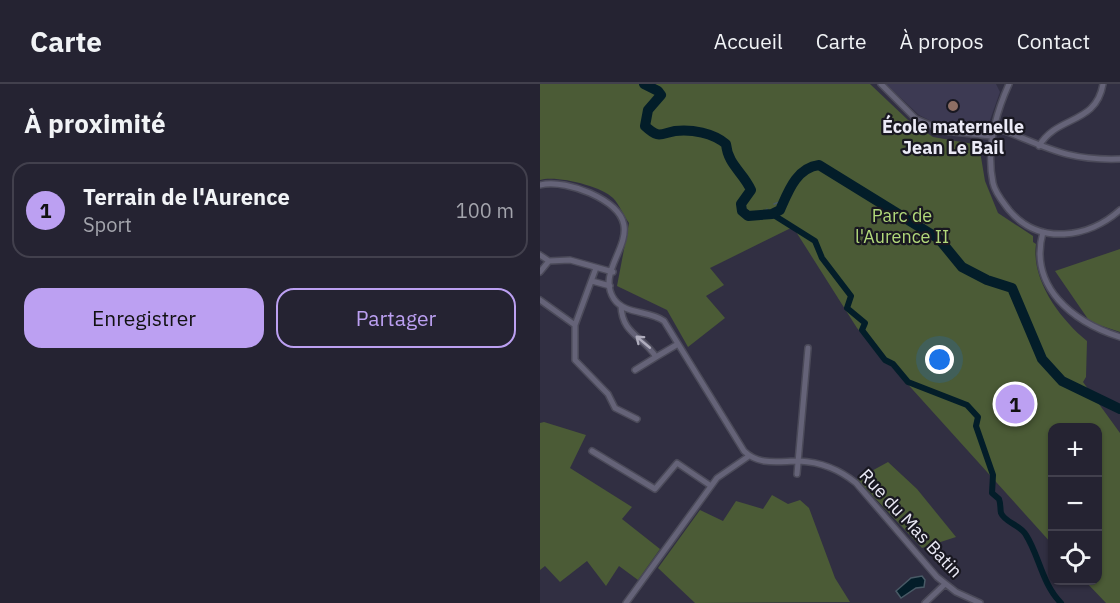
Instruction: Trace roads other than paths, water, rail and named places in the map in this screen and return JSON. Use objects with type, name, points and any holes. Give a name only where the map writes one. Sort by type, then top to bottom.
[{"type":"street","points":[[881,84],[916,119],[944,132],[992,136]]},
{"type":"street","points":[[1009,84],[994,127],[990,159],[993,185],[1014,216],[1043,232],[1075,234],[1099,226],[1120,210]]},
{"type":"street","points":[[1039,146],[1046,135],[1093,109],[1100,99],[1102,84]]},
{"type":"street","points":[[994,127],[1058,154],[1081,158],[1120,159]]},
{"type":"street","points":[[540,185],[558,185],[582,190],[605,200],[619,210],[624,223],[622,241],[610,286],[614,299],[621,306],[657,316],[668,326],[728,427],[749,456],[728,468],[711,486],[626,603]]},
{"type":"street","points":[[1043,232],[1039,252],[1043,276],[1056,300],[1070,313],[1097,330],[1120,337]]},
{"type":"street","points":[[540,255],[549,261],[570,260],[613,272]]},
{"type":"street","points":[[540,272],[549,261]]},
{"type":"street","points":[[596,268],[575,325],[575,360],[608,394],[615,408],[637,419]]},
{"type":"street","points":[[592,281],[610,286]]},
{"type":"street","points":[[540,300],[575,325]]},
{"type":"street","points":[[621,306],[623,321],[628,331],[648,344],[656,357]]},
{"type":"street","points":[[635,370],[678,344]]},
{"type":"street","points":[[797,474],[808,348]]},
{"type":"street","points":[[592,451],[655,489],[677,463],[711,486]]},
{"type":"street","name":"Rue du Mas Batin","points":[[749,456],[776,463],[797,461],[833,468],[856,483],[945,584],[980,603]]},
{"type":"street","points":[[925,603],[945,584]]},
{"type":"water","points":[[922,576],[925,580],[924,587],[916,588],[901,598],[896,591],[911,578]]},
{"type":"waterway","points":[[644,84],[661,95],[648,110],[645,126],[653,133],[695,131],[715,137],[726,144],[730,158],[751,190],[741,204],[742,211],[748,216],[772,214],[780,210],[799,176],[811,167],[819,165],[939,239],[962,267],[987,280],[1012,288],[1042,359],[1062,381],[1120,409]]},
{"type":"waterway","points":[[774,204],[785,200]]},
{"type":"waterway","points":[[762,214],[767,209]]},
{"type":"waterway","points":[[772,214],[815,241],[822,258],[851,296],[847,308],[865,323],[862,330],[885,360],[893,364],[908,382],[967,405],[978,417],[976,426],[993,475],[992,493],[999,499],[1003,516],[1026,535],[1049,587],[1061,603]]},
{"type":"place","name":"École maternelle Jean Le Bail","points":[[953,106]]},
{"type":"place","name":"Terrain de l'Aurence","points":[[1015,404]]},
{"type":"park label","name":"Parc de l'Aurence II","points":[[902,225]]}]
